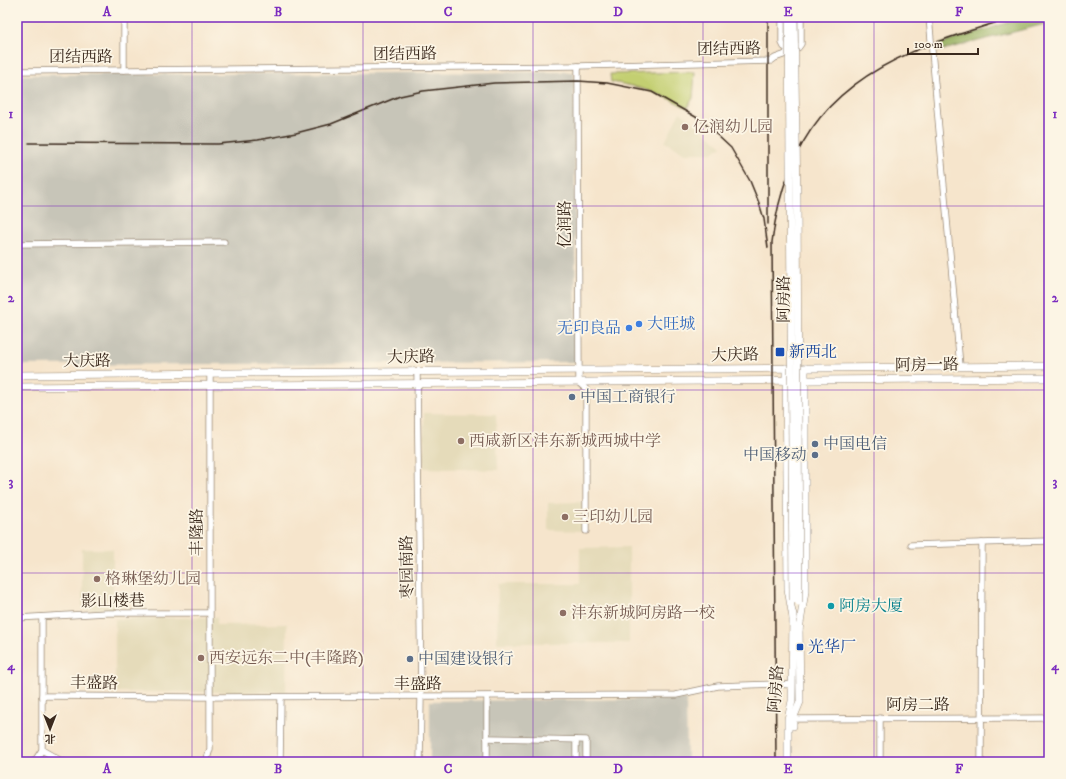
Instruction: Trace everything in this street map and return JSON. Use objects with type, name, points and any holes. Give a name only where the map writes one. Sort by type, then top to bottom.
[{"type":"main road","name":"阿房路","points":[[789,17],[796,601],[799,630],[800,702],[790,719],[793,762]]},
{"type":"main road","name":"阿房路","points":[[792,618],[796,601],[797,206],[794,17]]},
{"type":"main road","points":[[1009,366],[1009,378]]},
{"type":"main road","points":[[1029,366],[1029,378]]},
{"type":"main road","name":"阿房一路","points":[[805,368],[1049,366]]},
{"type":"main road","name":"阿房路","points":[[786,368],[788,589],[792,618],[792,701],[788,762]]},
{"type":"main road","name":"阿房路","points":[[799,630],[805,592],[805,368]]},
{"type":"main road","name":"大庆路","points":[[17,375],[805,368]]},
{"type":"main road","name":"阿房一路","points":[[805,380],[1049,378]]},
{"type":"main road","name":"大庆路","points":[[17,387],[805,380]]},
{"type":"street","points":[[124,17],[124,70]]},
{"type":"street","points":[[782,17],[782,43],[784,47],[788,48]]},
{"type":"street","name":"团结西路","points":[[17,70],[578,66],[771,61],[786,54],[788,48],[792,50],[798,48],[801,44],[800,17]]},
{"type":"street","points":[[929,17],[960,366]]},
{"type":"street","name":"亿润路","points":[[578,66],[579,383]]},
{"type":"street","points":[[17,244],[224,242]]},
{"type":"street","name":"枣园南路","points":[[417,371],[421,697],[420,762]]},
{"type":"street","name":"丰隆路","points":[[206,762],[210,749],[210,374]]},
{"type":"street","points":[[579,383],[586,389],[586,531]]},
{"type":"street","points":[[911,545],[1049,541]]},
{"type":"street","points":[[981,762],[982,543]]},
{"type":"street","name":"影山楼巷","points":[[17,618],[108,613],[210,613]]},
{"type":"street","points":[[34,762],[42,750],[42,617]]},
{"type":"street","name":"丰盛路","points":[[42,696],[487,697],[676,695],[718,686],[775,684],[792,685]]},
{"type":"street","points":[[280,762],[281,697]]},
{"type":"street","points":[[487,697],[487,762]]},
{"type":"street","points":[[880,718],[880,762]]},
{"type":"street","name":"阿房二路","points":[[790,719],[1049,718]]},
{"type":"street","points":[[487,738],[586,740],[586,762]]},
{"type":"street","points":[[576,740],[576,762]]},
{"type":"street","points":[[42,750],[63,762]]},
{"type":"shaded area","points":[[574,72],[576,362],[17,365],[17,75]]},
{"type":"shaded area","name":"亿润幼儿园","points":[[680,112],[722,146],[712,153],[685,153],[665,142]]},
{"type":"shaded area","name":"西咸新区沣东新城西城中学","points":[[424,413],[496,414],[498,470],[424,468]]},
{"type":"shaded area","name":"三印幼儿园","points":[[583,502],[582,531],[548,530],[548,503]]},
{"type":"shaded area","name":"沣东新城阿房路一校","points":[[629,547],[629,643],[497,643],[498,584],[580,584],[580,548]]},
{"type":"shaded area","name":"格琳堡幼儿园","points":[[82,549],[113,549],[113,609],[82,610]]},
{"type":"shaded area","name":"西安远东二中(丰隆路)","points":[[217,617],[217,625],[287,624],[286,692],[115,692],[115,619]]},
{"type":"shaded area","points":[[686,699],[687,762],[430,762],[430,701]]},
{"type":"green space","points":[[1026,17],[1049,17],[1049,23],[939,51],[937,45]]},
{"type":"green space","points":[[695,72],[693,98],[687,108],[650,91],[611,82],[610,74]]},
{"type":"railway","points":[[768,17],[768,224]]},
{"type":"railway","points":[[776,762],[772,242],[779,205],[789,172],[802,143],[820,118],[842,95],[867,76],[898,59],[932,44],[1013,17]]},
{"type":"railway","points":[[29,143],[218,144],[258,140],[296,133],[331,124],[400,96],[423,91],[494,83],[578,81],[607,83],[652,92],[701,120],[731,148],[750,181],[759,203],[764,219],[768,248]]},
{"type":"place","name":"亿润幼儿园","points":[[685,127]]},
{"type":"place","name":"大旺城","points":[[639,324]]},
{"type":"place","name":"无印良品","points":[[629,328]]},
{"type":"place","name":"新西北","points":[[780,352]]},
{"type":"place","name":"中国工商银行","points":[[572,397]]},
{"type":"place","name":"西咸新区沣东新城西城中学","points":[[461,441]]},
{"type":"place","name":"中国电信","points":[[815,444]]},
{"type":"place","name":"中国移动","points":[[815,455]]},
{"type":"place","name":"三印幼儿园","points":[[565,517]]},
{"type":"place","name":"格琳堡幼儿园","points":[[97,579]]},
{"type":"place","name":"阿房大厦","points":[[831,606]]},
{"type":"place","name":"沣东新城阿房路一校","points":[[563,613]]},
{"type":"place","name":"光华厂","points":[[800,647]]},
{"type":"place","name":"西安远东二中(丰隆路)","points":[[201,658]]},
{"type":"place","name":"中国建设银行","points":[[410,659]]}]
